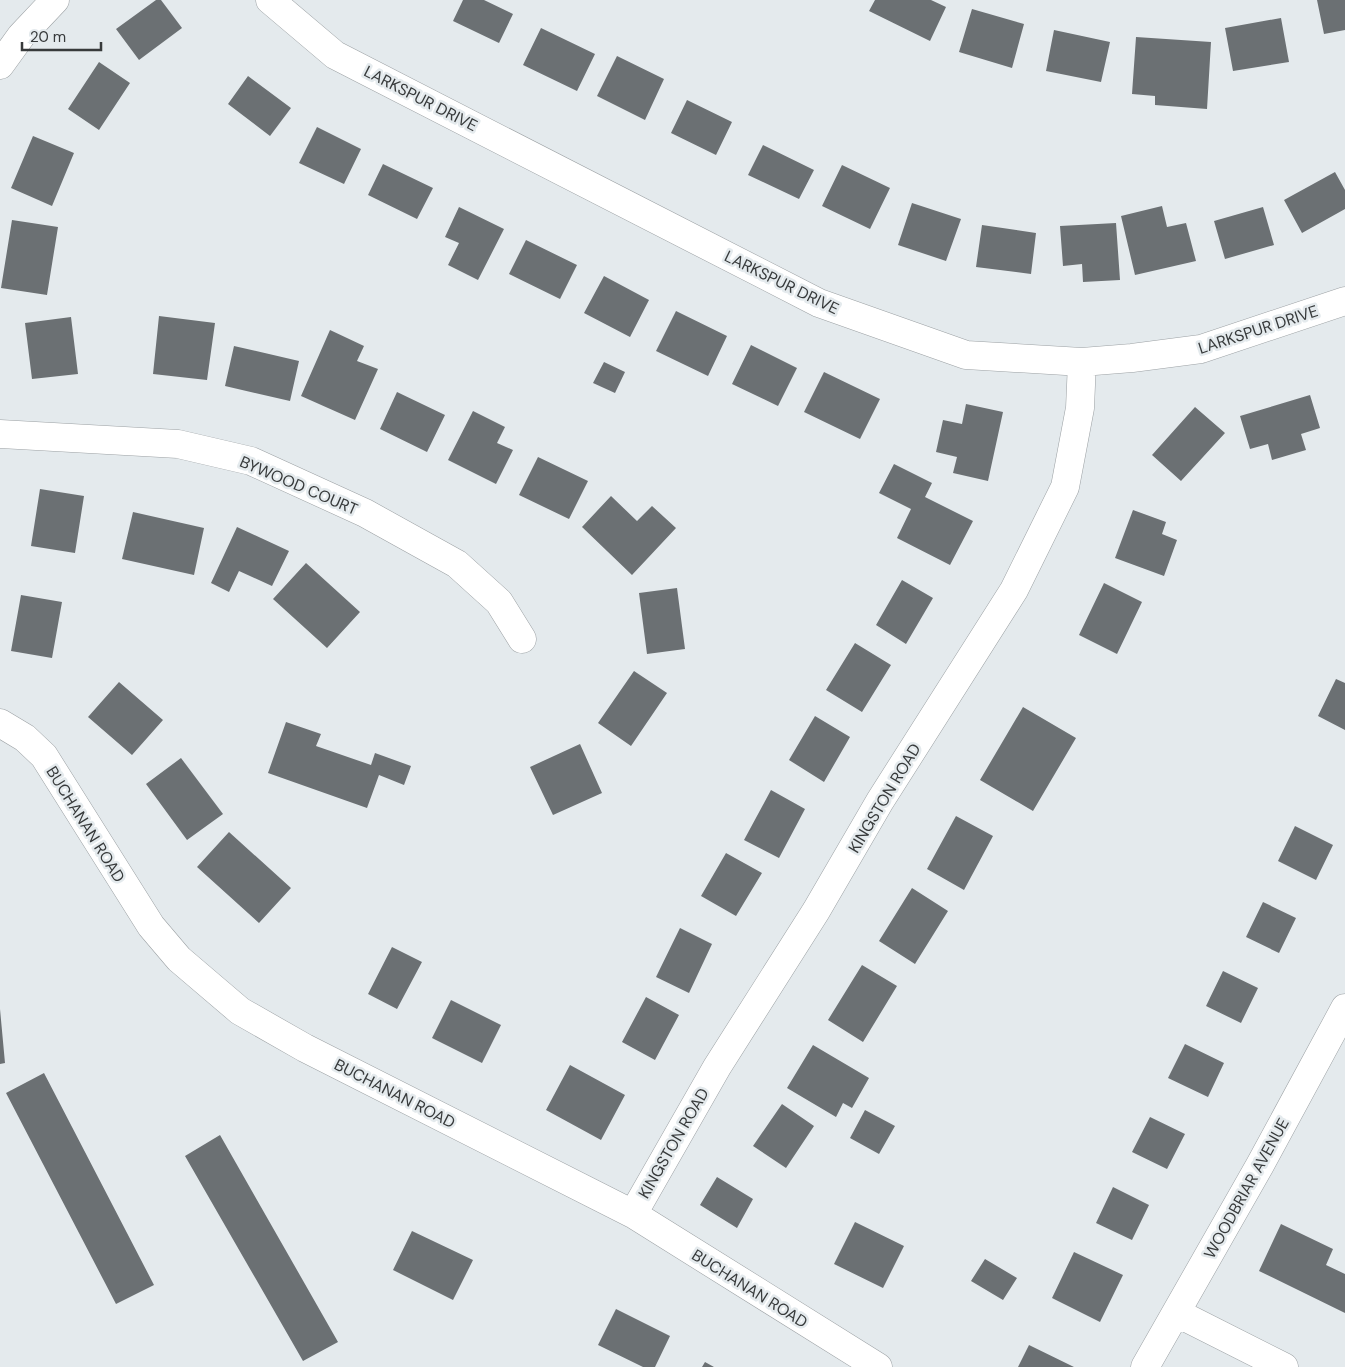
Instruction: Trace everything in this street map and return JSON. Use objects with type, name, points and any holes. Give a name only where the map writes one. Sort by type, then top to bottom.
[{"type":"street","points":[[0,65],[21,36],[55,0]]},
{"type":"street","name":"LARKSPUR DRIVE","points":[[270,0],[335,55],[819,303],[966,355],[1082,362],[1201,349],[1345,301]]},
{"type":"street","name":"KINGSTON ROAD","points":[[633,1214],[717,1067],[816,911],[880,801],[1014,590],[1065,487],[1080,408],[1082,362]]},
{"type":"street","name":"BYWOOD COURT","points":[[0,434],[178,444],[251,461],[365,513],[457,564],[498,602],[522,639]]},
{"type":"street","name":"BUCHANAN ROAD","points":[[0,723],[25,738],[44,756],[151,926],[179,959],[240,1011],[305,1048],[633,1214],[878,1367]]},
{"type":"street","name":"WOODBRIAR AVENUE","points":[[1145,1367],[1177,1313],[1345,1008]]},
{"type":"street","points":[[1177,1313],[1284,1367]]},
{"type":"building","points":[[156,0],[161,0],[182,28],[139,60],[116,29]]},
{"type":"building","points":[[463,0],[484,0],[513,14],[499,43],[453,21]]},
{"type":"building","points":[[875,0],[931,0],[946,7],[930,41],[869,11]]},
{"type":"building","points":[[1317,0],[1345,0],[1345,30],[1324,34]]},
{"type":"building","points":[[972,9],[1024,24],[1012,68],[959,52]]},
{"type":"building","points":[[1281,18],[1289,62],[1233,71],[1225,28]]},
{"type":"building","points":[[541,28],[595,54],[577,91],[523,65]]},
{"type":"building","points":[[1054,30],[1110,42],[1101,82],[1046,71]]},
{"type":"building","points":[[1136,37],[1211,42],[1207,109],[1155,105],[1155,96],[1132,94]]},
{"type":"building","points":[[617,56],[664,79],[645,120],[597,96]]},
{"type":"building","points":[[99,62],[130,83],[99,130],[68,109]]},
{"type":"building","points":[[248,76],[291,108],[270,136],[228,104]]},
{"type":"building","points":[[687,100],[732,122],[716,155],[671,133]]},
{"type":"building","points":[[317,127],[361,149],[344,184],[299,163]]},
{"type":"building","points":[[33,136],[74,153],[52,206],[11,188]]},
{"type":"building","points":[[763,145],[814,170],[799,199],[748,175]]},
{"type":"building","points":[[383,164],[433,188],[417,219],[368,195]]},
{"type":"building","points":[[842,165],[890,188],[870,229],[822,206]]},
{"type":"building","points":[[1335,172],[1345,190],[1345,209],[1302,233],[1284,200]]},
{"type":"building","points":[[912,203],[961,219],[946,261],[898,245]]},
{"type":"building","points":[[1162,206],[1167,227],[1186,223],[1196,261],[1135,275],[1121,216]]},
{"type":"building","points":[[459,207],[504,229],[478,280],[448,265],[459,243],[445,237]]},
{"type":"building","points":[[1263,207],[1274,245],[1225,259],[1214,221]]},
{"type":"building","points":[[12,220],[58,227],[47,295],[1,288]]},
{"type":"building","points":[[1116,223],[1120,280],[1083,282],[1082,264],[1063,266],[1060,226]]},
{"type":"building","points":[[982,225],[1036,233],[1031,274],[976,267]]},
{"type":"building","points":[[526,240],[577,265],[560,299],[509,274]]},
{"type":"building","points":[[604,276],[649,300],[630,337],[584,313]]},
{"type":"building","points":[[676,311],[727,336],[708,376],[656,351]]},
{"type":"building","points":[[159,316],[215,323],[207,380],[153,374]]},
{"type":"building","points":[[71,317],[78,374],[32,379],[25,323]]},
{"type":"building","points":[[330,330],[364,346],[357,361],[378,369],[355,420],[301,396]]},
{"type":"building","points":[[751,345],[797,368],[778,406],[732,384]]},
{"type":"building","points":[[234,346],[299,361],[290,401],[225,386]]},
{"type":"building","points":[[604,362],[625,372],[615,393],[593,383]]},
{"type":"building","points":[[824,372],[880,399],[860,439],[804,412]]},
{"type":"building","points":[[397,392],[445,415],[427,452],[380,429]]},
{"type":"building","points":[[1310,395],[1320,428],[1301,434],[1306,450],[1272,460],[1268,444],[1250,449],[1240,416]]},
{"type":"building","points":[[966,404],[1003,412],[988,481],[953,473],[957,457],[936,452],[943,420],[962,424]]},
{"type":"building","points":[[1195,407],[1225,433],[1181,481],[1152,455]]},
{"type":"building","points":[[473,411],[505,427],[497,443],[513,450],[496,484],[448,460]]},
{"type":"building","points":[[538,457],[588,481],[569,519],[519,495]]},
{"type":"building","points":[[894,464],[932,483],[925,497],[973,521],[950,565],[897,538],[911,509],[879,493]]},
{"type":"building","points":[[40,489],[84,496],[75,553],[31,546]]},
{"type":"building","points":[[611,496],[637,521],[652,506],[676,528],[632,575],[582,527]]},
{"type":"building","points":[[1133,510],[1166,522],[1162,534],[1177,540],[1164,576],[1115,558]]},
{"type":"building","points":[[133,512],[204,528],[194,575],[122,559]]},
{"type":"building","points":[[237,527],[289,551],[272,586],[239,571],[229,592],[211,583]]},
{"type":"building","points":[[306,563],[360,612],[327,648],[273,599]]},
{"type":"building","points":[[902,580],[933,598],[906,644],[876,625]]},
{"type":"building","points":[[1104,583],[1142,602],[1117,654],[1079,635]]},
{"type":"building","points":[[677,588],[685,649],[647,654],[639,593]]},
{"type":"building","points":[[21,595],[62,602],[52,658],[11,651]]},
{"type":"building","points":[[855,643],[891,665],[862,712],[826,690]]},
{"type":"building","points":[[634,671],[667,693],[631,746],[598,723]]},
{"type":"building","points":[[1336,679],[1345,683],[1345,730],[1318,716]]},
{"type":"building","points":[[119,682],[163,720],[132,755],[88,717]]},
{"type":"building","points":[[1023,707],[1076,738],[1033,811],[980,780]]},
{"type":"building","points":[[815,716],[850,737],[824,782],[789,760]]},
{"type":"building","points":[[286,722],[321,734],[316,746],[371,765],[375,753],[411,766],[404,785],[379,775],[367,808],[268,773]]},
{"type":"building","points":[[580,744],[602,793],[553,815],[530,767]]},
{"type":"building","points":[[181,758],[223,814],[187,840],[146,784]]},
{"type":"building","points":[[771,790],[805,809],[779,858],[744,840]]},
{"type":"building","points":[[956,816],[993,836],[964,890],[927,869]]},
{"type":"building","points":[[1295,826],[1333,845],[1316,880],[1278,861]]},
{"type":"building","points":[[229,832],[291,888],[259,923],[197,867]]},
{"type":"building","points":[[726,853],[762,873],[736,916],[701,896]]},
{"type":"building","points":[[912,888],[948,911],[915,964],[879,941]]},
{"type":"building","points":[[1263,902],[1296,918],[1279,953],[1246,937]]},
{"type":"building","points":[[680,928],[712,944],[689,993],[656,977]]},
{"type":"building","points":[[392,947],[422,962],[397,1009],[368,994]]},
{"type":"building","points":[[862,965],[897,986],[863,1042],[828,1020]]},
{"type":"building","points":[[1223,971],[1258,988],[1241,1023],[1206,1006]]},
{"type":"building","points":[[646,997],[679,1015],[655,1060],[622,1042]]},
{"type":"building","points":[[451,1000],[501,1025],[482,1063],[432,1038]]},
{"type":"building","points":[[0,1009],[5,1063],[0,1064]]},
{"type":"building","points":[[1185,1044],[1224,1063],[1208,1097],[1168,1078]]},
{"type":"building","points":[[813,1045],[869,1078],[852,1108],[843,1103],[836,1117],[787,1088]]},
{"type":"building","points":[[570,1065],[625,1095],[601,1140],[546,1110]]},
{"type":"building","points":[[44,1073],[154,1285],[116,1304],[6,1093]]},
{"type":"building","points":[[782,1104],[814,1126],[786,1168],[753,1146]]},
{"type":"building","points":[[865,1110],[895,1126],[879,1154],[850,1138]]},
{"type":"building","points":[[1150,1117],[1185,1134],[1167,1169],[1132,1152]]},
{"type":"building","points":[[220,1135],[338,1342],[303,1361],[185,1156]]},
{"type":"building","points":[[717,1177],[753,1199],[737,1228],[700,1205]]},
{"type":"building","points":[[1113,1187],[1149,1205],[1132,1240],[1096,1223]]},
{"type":"building","points":[[855,1222],[904,1246],[883,1288],[834,1264]]},
{"type":"building","points":[[1281,1224],[1333,1249],[1326,1265],[1345,1274],[1345,1313],[1259,1271]]},
{"type":"building","points":[[412,1231],[473,1260],[453,1300],[393,1270]]},
{"type":"building","points":[[1074,1252],[1123,1275],[1100,1322],[1052,1298]]},
{"type":"building","points":[[985,1259],[1017,1278],[1003,1300],[971,1281]]},
{"type":"building","points":[[616,1309],[670,1336],[655,1367],[643,1367],[598,1345]]},
{"type":"building","points":[[1029,1345],[1074,1367],[1018,1367]]},
{"type":"building","points":[[705,1362],[714,1367],[702,1367]]}]
